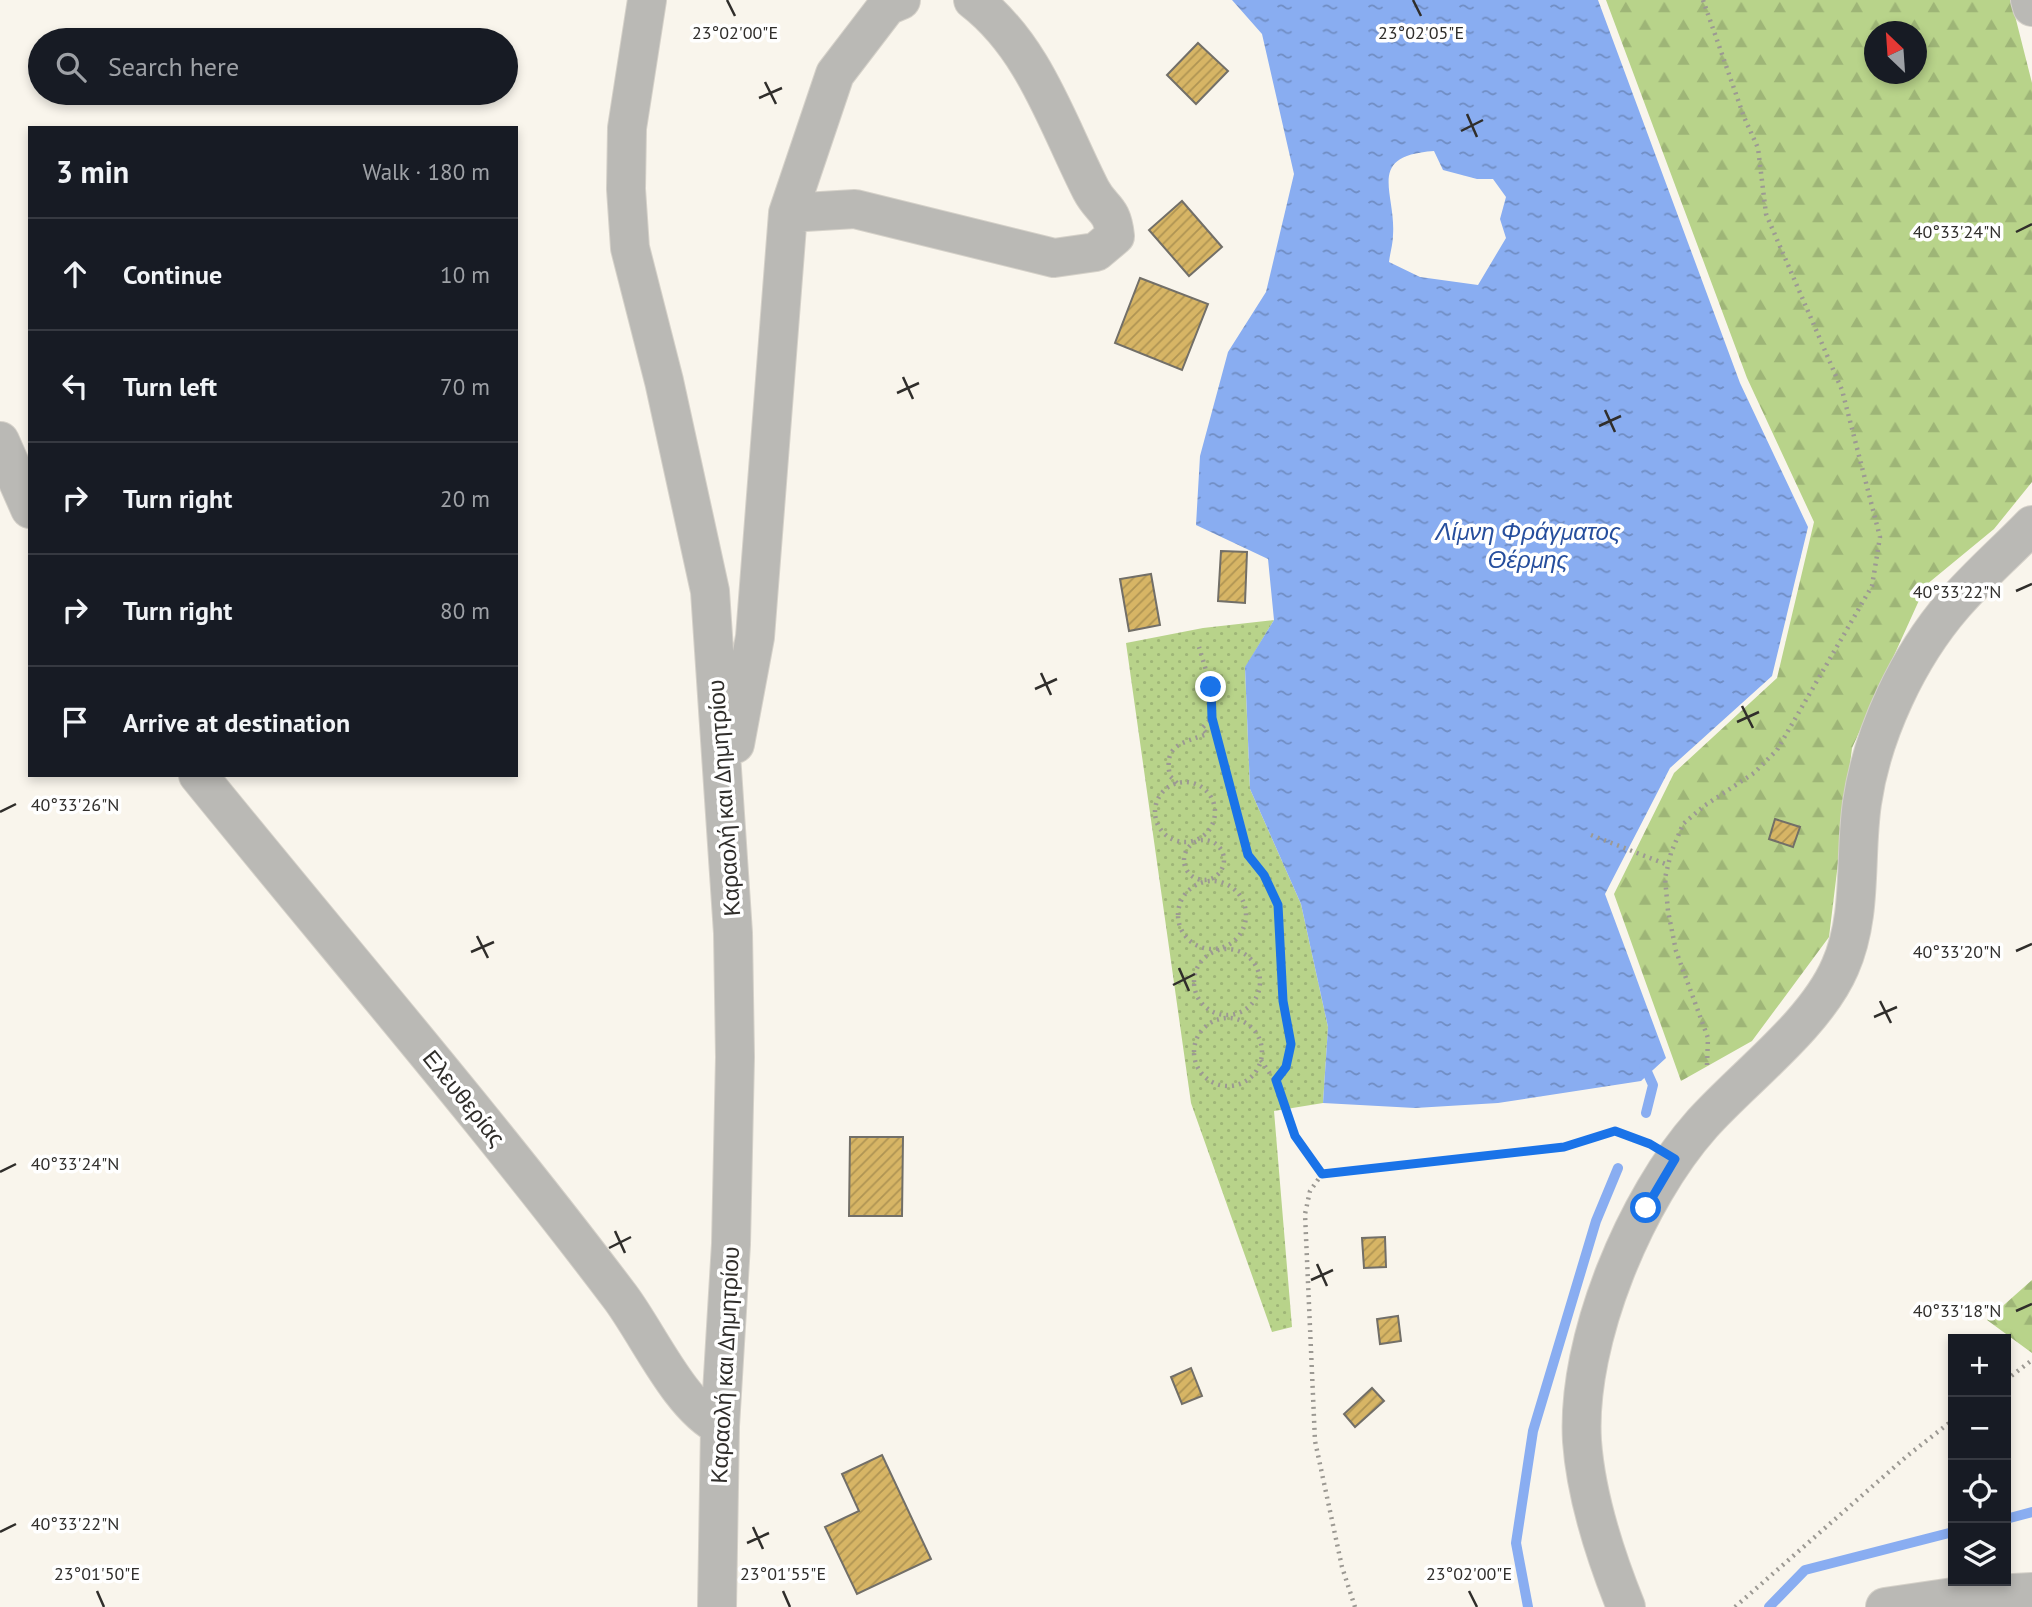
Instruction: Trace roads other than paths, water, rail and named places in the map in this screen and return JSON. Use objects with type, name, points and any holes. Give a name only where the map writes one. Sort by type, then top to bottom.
[{"type":"street","name":"Καραολή και Δημητρίου","points":[[647,0],[627,128],[626,188],[630,248],[664,381],[710,591],[726,791],[735,1058],[732,1244],[720,1426],[716,1607]]},
{"type":"street","points":[[726,791],[755,637],[788,214],[835,74],[887,6],[901,0]]},
{"type":"street","points":[[788,214],[855,209],[1054,258],[1096,251],[1115,236],[1113,216],[1093,194],[1023,52],[973,0]]},
{"type":"street","points":[[2031,0],[2032,7]]},
{"type":"street","points":[[0,441],[15,490]]},
{"type":"street","points":[[1626,1607],[1595,1511],[1586,1473],[1582,1438],[1585,1394],[1590,1361],[1614,1283],[1646,1208],[1662,1152],[1701,1125],[1782,1043],[1824,994],[1839,970],[1855,908],[1858,835],[1868,765],[1889,715],[1903,684],[1937,626],[1954,604],[2032,525]]},
{"type":"street","name":"Ελευθερίας","points":[[200,777],[408,1028],[582,1247],[629,1310],[693,1408],[720,1426]]},
{"type":"street","points":[[1885,1607],[1960,1596],[2032,1592]]},
{"type":"water","name":"Λίμνη Φράγματος Θέρμης","points":[[1232,0],[1598,0],[1740,383],[1808,527],[1772,676],[1670,768],[1605,894],[1666,1058],[1641,1081],[1498,1103],[1415,1108],[1323,1103],[1328,1027],[1301,904],[1250,789],[1245,667],[1274,620],[1268,559],[1196,525],[1200,456],[1228,352],[1266,292],[1294,174],[1262,34]],"holes":[[[1434,151],[1443,170],[1477,179],[1493,179],[1506,197],[1500,219],[1506,238],[1478,285],[1420,277],[1389,262],[1393,235],[1389,190],[1391,168],[1399,160],[1413,154]]]},
{"type":"waterway","points":[[1644,1065],[1653,1085],[1646,1113]]},
{"type":"waterway","points":[[1528,1607],[1516,1543],[1533,1431],[1596,1221],[1618,1168]]},
{"type":"waterway","points":[[2011,1518],[2032,1512]]},
{"type":"waterway","points":[[1769,1607],[1805,1570],[1948,1533]]}]
